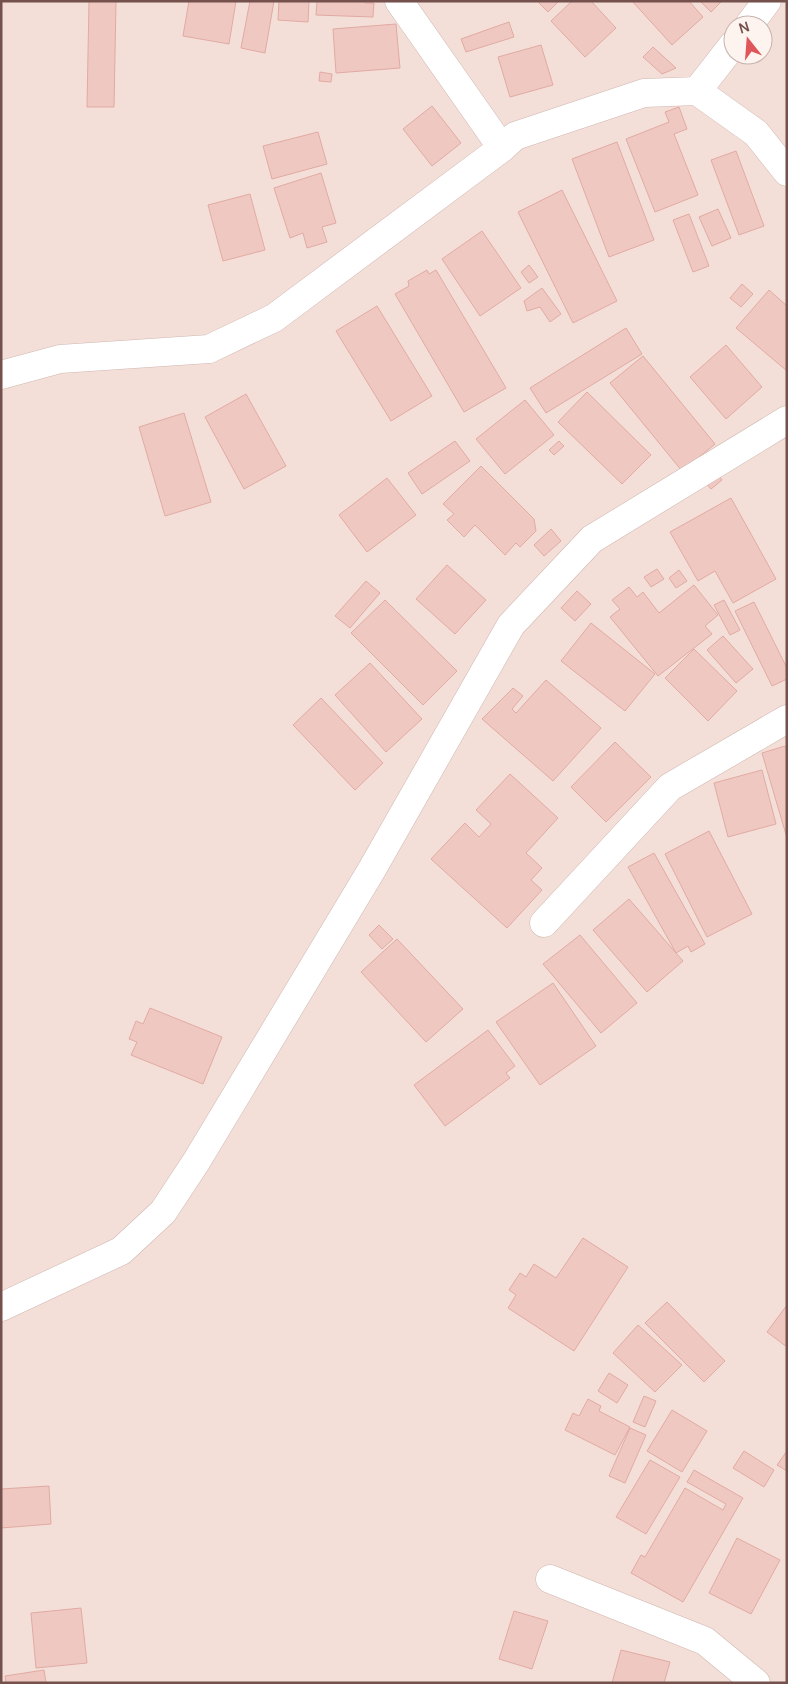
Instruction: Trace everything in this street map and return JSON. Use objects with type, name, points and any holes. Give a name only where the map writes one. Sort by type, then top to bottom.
[{"type":"street","points":[[399,1],[502,148]]},
{"type":"street","points":[[756,15],[767,1]]},
{"type":"street","points":[[697,91],[723,58]]},
{"type":"street","points":[[1,375],[60,359],[209,349],[274,318],[502,148],[515,136],[644,93],[697,91],[756,133],[787,172]]},
{"type":"street","points":[[1,1307],[121,1251],[163,1212],[196,1162],[371,871],[511,625],[592,539],[787,420]]},
{"type":"street","points":[[544,923],[670,787],[787,719]]},
{"type":"street","points":[[550,1579],[705,1641],[756,1683]]},
{"type":"shaded area","points":[[1,1],[787,1],[787,1683],[1,1683]]},
{"type":"building","points":[[89,1],[116,1],[114,107],[87,107]]},
{"type":"building","points":[[189,1],[236,1],[229,44],[183,36]]},
{"type":"building","points":[[250,1],[274,1],[265,53],[241,48]]},
{"type":"building","points":[[279,1],[309,1],[308,22],[278,20]]},
{"type":"building","points":[[317,1],[365,1],[365,3],[374,3],[373,17],[316,15]]},
{"type":"building","points":[[541,1],[559,1],[548,12],[539,3]]},
{"type":"building","points":[[572,1],[591,1],[616,28],[585,57],[551,21]]},
{"type":"building","points":[[632,1],[689,1],[703,17],[672,45]]},
{"type":"building","points":[[700,1],[722,1],[711,12]]},
{"type":"building","points":[[509,22],[514,37],[466,52],[461,39]]},
{"type":"building","points":[[396,24],[400,68],[336,73],[333,29]]},
{"type":"building","points":[[541,45],[553,85],[510,97],[498,57]]},
{"type":"building","points":[[653,47],[676,68],[662,74],[643,57]]},
{"type":"building","points":[[320,72],[332,74],[331,82],[319,81]]},
{"type":"building","points":[[432,106],[461,143],[432,166],[403,129]]},
{"type":"building","points":[[679,107],[687,129],[674,134],[698,195],[655,212],[626,139],[669,122],[665,112]]},
{"type":"building","points":[[318,132],[327,164],[272,179],[263,146]]},
{"type":"building","points":[[617,142],[654,240],[609,257],[572,159]]},
{"type":"building","points":[[736,151],[764,226],[739,235],[711,160]]},
{"type":"building","points":[[321,173],[336,223],[322,227],[327,242],[307,248],[303,233],[290,238],[274,188]]},
{"type":"building","points":[[562,190],[617,301],[573,323],[518,212]]},
{"type":"building","points":[[250,194],[265,250],[223,261],[208,205]]},
{"type":"building","points":[[718,209],[731,238],[712,246],[699,217]]},
{"type":"building","points":[[689,214],[709,266],[693,272],[673,220]]},
{"type":"building","points":[[482,231],[521,288],[480,316],[442,259]]},
{"type":"building","points":[[529,265],[538,277],[529,283],[521,272]]},
{"type":"building","points":[[427,270],[429,274],[436,270],[506,388],[464,412],[395,294],[409,286],[408,281]]},
{"type":"building","points":[[742,284],[753,294],[741,307],[730,298]]},
{"type":"building","points":[[542,288],[561,314],[550,322],[540,307],[527,311],[524,301]]},
{"type":"building","points":[[769,290],[787,306],[787,371],[736,328]]},
{"type":"building","points":[[377,306],[432,396],[391,421],[336,331]]},
{"type":"building","points":[[626,328],[642,354],[546,413],[530,388]]},
{"type":"building","points":[[726,345],[762,387],[726,419],[690,377]]},
{"type":"building","points":[[643,356],[715,444],[682,471],[610,383]]},
{"type":"building","points":[[587,392],[651,455],[622,484],[558,422]]},
{"type":"building","points":[[246,394],[286,466],[244,489],[205,417]]},
{"type":"building","points":[[525,400],[554,435],[505,474],[476,439]]},
{"type":"building","points":[[184,413],[211,502],[165,516],[139,427]]},
{"type":"building","points":[[455,441],[470,461],[422,494],[408,473]]},
{"type":"building","points":[[559,441],[564,446],[554,455],[549,450]]},
{"type":"building","points":[[481,466],[534,519],[536,531],[520,547],[516,543],[505,555],[475,525],[464,537],[447,520],[454,514],[443,504]]},
{"type":"building","points":[[717,473],[722,480],[711,489],[705,482]]},
{"type":"building","points":[[387,478],[416,515],[367,552],[339,515]]},
{"type":"building","points":[[731,498],[776,579],[733,603],[715,571],[698,581],[670,532]]},
{"type":"building","points":[[551,529],[561,541],[544,556],[534,545]]},
{"type":"building","points":[[447,565],[486,600],[455,634],[416,599]]},
{"type":"building","points":[[657,569],[664,579],[651,587],[644,577]]},
{"type":"building","points":[[679,570],[687,581],[676,588],[669,578]]},
{"type":"building","points":[[366,581],[380,593],[350,628],[335,616]]},
{"type":"building","points":[[694,585],[718,615],[705,626],[712,634],[658,676],[610,617],[620,609],[612,600],[629,587],[637,597],[643,592],[659,613]]},
{"type":"building","points":[[577,591],[591,604],[575,621],[561,608]]},
{"type":"building","points":[[385,600],[457,671],[423,705],[351,633]]},
{"type":"building","points":[[724,600],[740,630],[730,635],[714,605]]},
{"type":"building","points":[[754,602],[787,668],[787,679],[772,686],[735,611]]},
{"type":"building","points":[[591,623],[655,674],[625,711],[561,661]]},
{"type":"building","points":[[723,636],[753,669],[736,683],[707,650]]},
{"type":"building","points":[[694,649],[737,691],[708,721],[665,678]]},
{"type":"building","points":[[370,663],[422,719],[386,752],[335,695]]},
{"type":"building","points":[[546,680],[601,728],[553,781],[482,719],[513,688],[523,696],[512,709],[516,713]]},
{"type":"building","points":[[321,698],[383,763],[355,790],[293,725]]},
{"type":"building","points":[[615,742],[651,777],[606,822],[571,787]]},
{"type":"building","points":[[785,746],[787,751],[787,838],[762,753]]},
{"type":"building","points":[[762,770],[776,824],[728,837],[714,783]]},
{"type":"building","points":[[510,774],[558,818],[526,853],[542,868],[531,880],[542,890],[507,928],[431,859],[465,823],[479,837],[491,824],[476,810]]},
{"type":"building","points":[[709,831],[752,914],[707,937],[665,854]]},
{"type":"building","points":[[654,853],[705,944],[691,952],[688,946],[676,953],[628,867]]},
{"type":"building","points":[[629,899],[683,961],[647,992],[593,930]]},
{"type":"building","points":[[379,925],[393,939],[382,949],[369,935]]},
{"type":"building","points":[[580,935],[637,1003],[601,1033],[543,964]]},
{"type":"building","points":[[397,939],[463,1009],[426,1042],[361,972]]},
{"type":"building","points":[[553,983],[596,1046],[540,1085],[496,1022]]},
{"type":"building","points":[[150,1008],[222,1037],[203,1084],[131,1055],[137,1042],[129,1039],[136,1021],[143,1024]]},
{"type":"building","points":[[488,1030],[515,1066],[506,1073],[510,1078],[445,1126],[414,1085]]},
{"type":"building","points":[[583,1238],[628,1267],[574,1351],[508,1308],[516,1295],[509,1290],[520,1273],[526,1277],[534,1264],[556,1278]]},
{"type":"building","points":[[667,1302],[725,1361],[704,1382],[645,1323]]},
{"type":"building","points":[[787,1305],[787,1347],[767,1332]]},
{"type":"building","points":[[638,1325],[682,1365],[655,1392],[613,1353]]},
{"type":"building","points":[[609,1373],[628,1385],[617,1403],[598,1391]]},
{"type":"building","points":[[644,1396],[656,1401],[645,1427],[633,1422]]},
{"type":"building","points":[[588,1399],[601,1406],[599,1411],[630,1427],[615,1455],[565,1430],[573,1413],[579,1416]]},
{"type":"building","points":[[672,1410],[707,1431],[682,1472],[647,1451]]},
{"type":"building","points":[[630,1428],[646,1435],[625,1483],[609,1476]]},
{"type":"building","points":[[744,1451],[774,1470],[764,1487],[733,1468]]},
{"type":"building","points":[[787,1451],[787,1471],[777,1465]]},
{"type":"building","points":[[650,1460],[680,1477],[646,1534],[616,1517]]},
{"type":"building","points":[[694,1470],[743,1498],[683,1602],[631,1573],[641,1555],[645,1557],[685,1488],[723,1510],[726,1504],[687,1482]]},
{"type":"building","points":[[49,1486],[51,1524],[1,1528],[1,1489]]},
{"type":"building","points":[[737,1538],[780,1560],[751,1614],[709,1593]]},
{"type":"building","points":[[81,1608],[87,1663],[36,1668],[31,1613]]},
{"type":"building","points":[[514,1611],[548,1621],[532,1669],[499,1659]]},
{"type":"building","points":[[621,1650],[670,1662],[664,1683],[612,1683]]},
{"type":"building","points":[[44,1670],[46,1683],[6,1683],[5,1676]]}]
